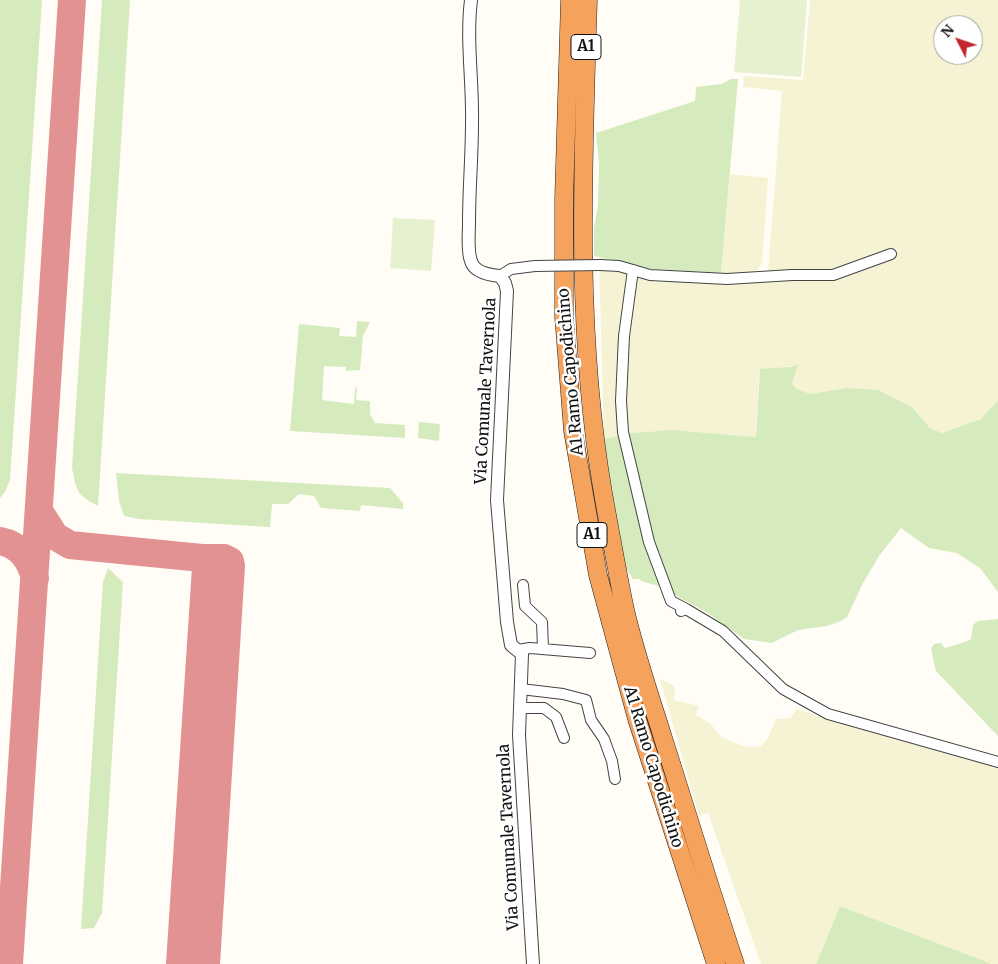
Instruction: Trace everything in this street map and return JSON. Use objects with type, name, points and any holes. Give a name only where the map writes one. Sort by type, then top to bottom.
[{"type":"highway","points":[[565,0],[567,90]]},
{"type":"highway","name":"A1 Ramo Capodichino","points":[[570,0],[564,199],[564,317],[575,440],[598,576],[638,719],[716,964]]},
{"type":"highway","name":"A1 Ramo Capodichino","points":[[588,0],[582,189],[583,255],[593,419],[603,492],[626,612],[735,964]]},
{"type":"street","name":"Via Comunale Tavernola","points":[[471,0],[469,30],[472,121],[469,197],[471,261],[474,268],[500,276],[505,283],[507,291],[497,500],[507,622],[511,645],[522,654],[519,735],[533,964]]},
{"type":"street","points":[[500,276],[511,269],[535,266],[600,265],[619,266],[650,274],[727,279],[792,275],[833,275],[891,254]]},
{"type":"street","points":[[633,270],[624,336],[621,401],[624,432],[649,542],[671,601],[724,631],[784,689],[828,714],[998,762]]},
{"type":"street","points":[[523,585],[525,606],[542,622],[543,649]]},
{"type":"street","points":[[518,650],[530,648],[590,653]]},
{"type":"street","points":[[521,689],[564,694],[586,700],[591,720],[604,740],[612,760],[615,778]]},
{"type":"street","points":[[520,708],[544,708],[550,712],[556,717],[564,738]]},
{"type":"shaded area","points":[[810,0],[998,0],[998,400],[981,419],[942,433],[930,428],[912,407],[846,388],[810,394],[792,385],[797,364],[759,375],[756,437],[673,430],[631,433],[604,439],[599,257],[653,269],[721,273],[730,174],[768,178],[762,264],[755,272],[768,272],[782,91],[743,87],[744,76],[803,80]]},
{"type":"shaded area","points":[[660,679],[675,686],[674,700],[699,706],[696,715],[711,724],[720,736],[739,745],[761,746],[768,738],[776,719],[790,718],[797,709],[824,718],[998,763],[998,964],[992,964],[840,906],[816,964],[761,964],[708,813],[699,816]]},
{"type":"green space","points":[[0,0],[42,0],[10,480],[0,498]]},
{"type":"green space","points":[[102,0],[130,0],[98,506],[81,495],[75,482],[72,468]]},
{"type":"green space","points":[[740,0],[807,0],[801,77],[734,72]]},
{"type":"green space","points":[[731,79],[738,79],[721,273],[653,269],[594,256],[594,228],[598,205],[599,164],[596,133],[695,101],[696,87],[722,84]]},
{"type":"green space","points":[[393,218],[435,220],[431,271],[390,268]]},
{"type":"green space","points":[[357,321],[370,322],[363,336],[360,370],[346,371],[346,367],[324,366],[322,400],[354,404],[355,388],[357,387],[356,400],[370,401],[370,414],[375,423],[405,425],[405,438],[290,431],[299,324],[340,328],[339,336],[356,337]]},
{"type":"green space","points":[[798,364],[792,384],[797,389],[810,394],[846,388],[878,390],[912,407],[930,428],[942,433],[981,419],[998,400],[998,592],[980,568],[957,553],[929,548],[901,528],[879,556],[863,583],[847,617],[827,626],[798,630],[772,643],[744,639],[708,613],[658,586],[641,581],[640,579],[633,579],[621,560],[604,439],[631,433],[673,430],[756,437],[760,369],[790,367]]},
{"type":"green space","points":[[419,422],[440,424],[439,441],[418,438]]},
{"type":"green space","points":[[116,473],[390,488],[403,503],[403,509],[361,505],[360,511],[321,508],[314,496],[299,494],[288,504],[272,504],[270,527],[139,519],[124,516],[119,501]]},
{"type":"green space","points":[[108,568],[123,582],[102,913],[94,928],[81,929],[103,582]]},
{"type":"green space","points":[[998,619],[998,736],[936,671],[931,649],[934,644],[941,643],[945,648],[965,642],[971,639],[973,625],[978,621]]},
{"type":"green space","points":[[840,906],[992,964],[816,964]]},
{"type":"taxiway","points":[[9,964],[72,0]]},
{"type":"taxiway","points":[[39,511],[55,536],[70,545],[202,558],[224,558],[230,561],[206,964]]},
{"type":"taxiway","points":[[0,541],[19,549],[27,559],[35,578]]},
{"type":"taxiway","points":[[180,964],[206,568],[202,558]]}]
